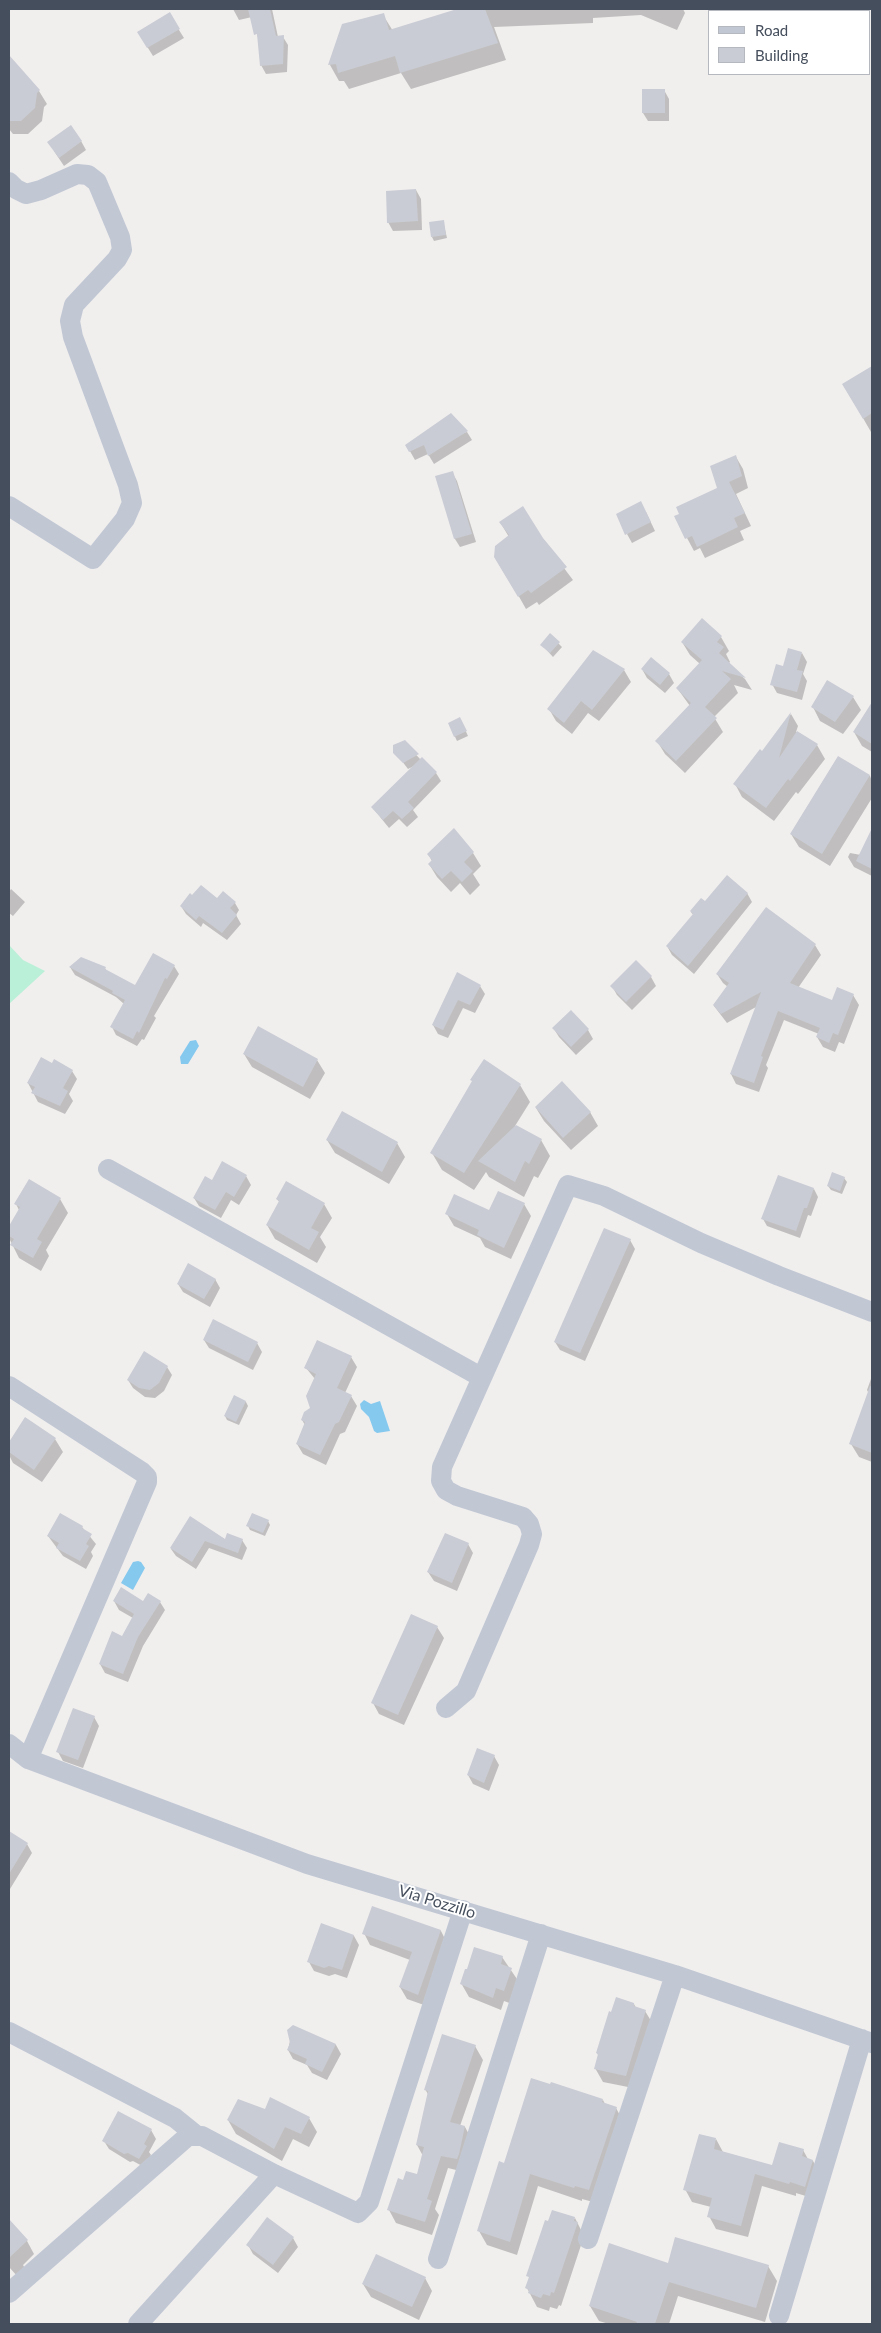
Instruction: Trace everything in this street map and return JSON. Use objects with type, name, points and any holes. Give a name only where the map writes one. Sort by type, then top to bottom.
[{"type":"street","points":[[9,182],[16,189],[26,194],[41,190],[77,174],[88,175],[97,182],[120,237],[122,250],[117,259],[74,305],[70,321],[73,337],[128,485],[132,503],[125,519],[93,559],[9,506]]},
{"type":"street","points":[[108,1169],[303,1280],[481,1378]]},
{"type":"street","points":[[446,1708],[466,1691],[530,1545],[532,1534],[529,1524],[523,1517],[457,1496],[446,1490],[441,1481],[442,1467],[568,1185],[604,1196],[701,1243],[872,1312]]},
{"type":"street","points":[[9,1386],[147,1477],[147,1482],[28,1760]]},
{"type":"street","name":"Via Pozzillo","points":[[9,1744],[28,1760],[307,1864],[675,1975],[867,2041]]},
{"type":"street","points":[[9,2032],[175,2118],[196,2134],[274,2174],[358,2213],[368,2202],[463,1910]]},
{"type":"street","points":[[438,2258],[541,1934]]},
{"type":"street","points":[[588,2239],[675,1975]]},
{"type":"street","points":[[779,2316],[867,2041]]},
{"type":"street","points":[[9,2292],[188,2136],[196,2134]]},
{"type":"street","points":[[138,2324],[274,2174]]},
{"type":"green space","points":[[9,945],[23,960],[45,971],[9,1004]]},
{"type":"water","points":[[196,1040],[199,1046],[188,1064],[181,1064],[180,1057],[190,1041]]},
{"type":"water","points":[[364,1400],[371,1404],[380,1401],[390,1431],[377,1433],[374,1431],[369,1417],[361,1409],[360,1404]]},
{"type":"water","points":[[138,1561],[145,1568],[133,1590],[121,1583],[133,1562]]},
{"type":"building","points":[[248,9],[270,9],[276,36],[284,35],[283,64],[260,66],[257,34],[254,35]]},
{"type":"building","points":[[457,9],[485,9],[498,43],[400,73],[395,56],[338,73],[336,64],[328,65],[342,24],[384,13],[389,30]]},
{"type":"building","points":[[170,12],[180,29],[147,48],[137,32]]},
{"type":"building","points":[[9,55],[40,90],[37,93],[35,108],[21,121],[9,121]]},
{"type":"building","points":[[642,89],[665,89],[665,113],[642,113]]},
{"type":"building","points":[[71,125],[82,141],[59,158],[47,142]]},
{"type":"building","points":[[416,189],[418,221],[387,223],[386,191]]},
{"type":"building","points":[[444,220],[446,235],[431,237],[429,222]]},
{"type":"building","points":[[872,366],[872,413],[863,419],[842,384]]},
{"type":"building","points":[[451,413],[468,431],[428,456],[424,445],[409,452],[405,445]]},
{"type":"building","points":[[736,455],[742,476],[729,482],[745,513],[734,518],[738,527],[697,547],[692,536],[685,539],[674,516],[679,514],[676,507],[717,488],[710,466]]},
{"type":"building","points":[[453,471],[472,534],[454,539],[435,476]]},
{"type":"building","points":[[641,501],[651,522],[625,535],[616,514]]},
{"type":"building","points":[[523,506],[543,538],[567,567],[531,593],[528,590],[518,597],[494,557],[495,546],[509,535],[499,522]]},
{"type":"building","points":[[702,618],[722,636],[717,642],[724,647],[719,653],[746,678],[722,671],[731,679],[705,707],[717,718],[676,761],[655,741],[691,703],[676,688],[702,660],[681,642]]},
{"type":"building","points":[[550,633],[560,642],[550,653],[540,645]]},
{"type":"building","points":[[788,648],[802,652],[797,670],[803,671],[797,692],[770,685],[776,664],[783,666]]},
{"type":"building","points":[[593,650],[625,669],[592,710],[581,701],[564,723],[547,709]]},
{"type":"building","points":[[651,657],[670,673],[660,685],[641,669]]},
{"type":"building","points":[[827,680],[854,696],[835,722],[811,707]]},
{"type":"building","points":[[872,702],[872,744],[853,732]]},
{"type":"building","points":[[791,712],[779,758],[797,731],[818,744],[790,781],[788,779],[766,808],[733,784],[760,749],[762,751]]},
{"type":"building","points":[[460,717],[467,731],[454,737],[448,723]]},
{"type":"building","points":[[405,740],[419,754],[403,763],[393,753],[393,745]]},
{"type":"building","points":[[838,756],[870,775],[822,854],[790,834]]},
{"type":"building","points":[[422,757],[437,772],[408,802],[414,808],[402,819],[393,811],[383,820],[371,807]]},
{"type":"building","points":[[454,828],[474,852],[464,862],[473,871],[462,882],[451,871],[442,879],[428,864],[432,860],[427,854]]},
{"type":"building","points":[[872,828],[872,869],[856,861]]},
{"type":"building","points":[[727,875],[748,893],[688,966],[666,946],[693,914],[690,911],[701,898],[705,901]]},
{"type":"building","points":[[201,885],[217,898],[223,891],[236,902],[230,908],[237,915],[222,933],[199,916],[196,920],[180,906],[190,893],[192,895]]},
{"type":"building","points":[[766,907],[816,944],[790,983],[832,1000],[837,987],[854,994],[838,1035],[833,1033],[829,1043],[816,1037],[820,1028],[778,1011],[761,1056],[763,1057],[754,1083],[730,1074],[761,992],[721,1014],[713,1005],[729,983],[716,974]]},
{"type":"building","points":[[153,953],[175,965],[167,979],[165,978],[139,1033],[137,1031],[133,1039],[110,1027],[125,1000],[112,993],[113,991],[69,967],[81,957],[106,967],[105,969],[135,985]]},
{"type":"building","points":[[636,960],[652,976],[626,1002],[610,986]]},
{"type":"building","points":[[457,972],[481,985],[470,1005],[458,1000],[443,1030],[432,1025]]},
{"type":"building","points":[[571,1010],[589,1029],[571,1047],[552,1028]]},
{"type":"building","points":[[258,1026],[318,1059],[303,1087],[243,1054]]},
{"type":"building","points":[[41,1057],[52,1063],[54,1059],[73,1070],[63,1088],[68,1091],[60,1106],[31,1093],[35,1087],[27,1083]]},
{"type":"building","points":[[484,1059],[521,1084],[464,1173],[430,1153],[472,1081],[470,1080]]},
{"type":"building","points":[[562,1081],[591,1112],[563,1138],[535,1107]]},
{"type":"building","points":[[342,1111],[398,1142],[382,1172],[326,1140]]},
{"type":"building","points":[[516,1125],[542,1139],[529,1164],[525,1161],[515,1182],[478,1161]]},
{"type":"building","points":[[222,1161],[247,1175],[234,1197],[226,1192],[215,1210],[193,1198],[205,1176],[212,1180]]},
{"type":"building","points":[[832,1172],[845,1177],[840,1191],[827,1186]]},
{"type":"building","points":[[778,1175],[814,1188],[807,1208],[804,1208],[796,1231],[761,1219]]},
{"type":"building","points":[[29,1179],[61,1198],[37,1239],[42,1242],[33,1258],[10,1245],[14,1239],[9,1236],[9,1226],[20,1207],[14,1204]]},
{"type":"building","points":[[286,1181],[325,1203],[311,1228],[319,1232],[309,1250],[266,1225],[279,1201],[276,1199]]},
{"type":"building","points":[[498,1191],[525,1203],[504,1248],[477,1235],[479,1230],[445,1214],[454,1194],[489,1210]]},
{"type":"building","points":[[604,1228],[631,1239],[580,1353],[554,1342]]},
{"type":"building","points":[[188,1263],[216,1279],[204,1299],[177,1284]]},
{"type":"building","points":[[213,1319],[258,1342],[248,1362],[203,1340]]},
{"type":"building","points":[[317,1340],[352,1356],[337,1388],[352,1395],[320,1455],[296,1444],[305,1422],[301,1420],[304,1412],[310,1408],[306,1396],[316,1374],[304,1368]]},
{"type":"building","points":[[144,1351],[168,1366],[159,1383],[150,1390],[139,1388],[127,1380]]},
{"type":"building","points":[[870,1386],[872,1387],[872,1453],[849,1444]]},
{"type":"building","points":[[234,1395],[246,1401],[236,1422],[224,1416]]},
{"type":"building","points":[[25,1417],[56,1438],[34,1470],[9,1452],[9,1442]]},
{"type":"building","points":[[60,1513],[83,1526],[82,1528],[92,1534],[86,1544],[89,1546],[80,1561],[56,1548],[59,1543],[47,1536]]},
{"type":"building","points":[[252,1513],[269,1520],[263,1533],[246,1526]]},
{"type":"building","points":[[190,1516],[225,1539],[227,1533],[243,1539],[238,1553],[205,1541],[192,1562],[170,1548]]},
{"type":"building","points":[[445,1533],[469,1543],[452,1583],[427,1572]]},
{"type":"building","points":[[121,1587],[143,1601],[148,1593],[161,1601],[138,1637],[123,1674],[99,1664],[112,1631],[122,1636],[134,1614],[113,1601]]},
{"type":"building","points":[[411,1614],[438,1626],[398,1715],[371,1703]]},
{"type":"building","points":[[73,1708],[95,1716],[78,1760],[56,1752]]},
{"type":"building","points":[[477,1748],[495,1755],[484,1783],[467,1775]]},
{"type":"building","points":[[9,1831],[28,1843],[9,1874]]},
{"type":"building","points":[[372,1906],[441,1930],[418,1995],[399,1987],[412,1952],[362,1934]]},
{"type":"building","points":[[321,1923],[354,1935],[342,1970],[329,1966],[324,1968],[307,1962]]},
{"type":"building","points":[[474,1947],[503,1956],[501,1964],[512,1968],[504,1991],[496,1988],[493,1998],[460,1984]]},
{"type":"building","points":[[616,1997],[634,2003],[634,2006],[646,2010],[626,2076],[594,2069],[598,2054],[596,2053],[609,2011],[611,2012]]},
{"type":"building","points":[[293,2025],[336,2044],[322,2072],[305,2064],[307,2059],[287,2050],[290,2043],[287,2030]]},
{"type":"building","points":[[442,2034],[476,2045],[450,2122],[465,2126],[459,2154],[457,2159],[441,2156],[427,2199],[432,2201],[425,2222],[387,2210],[398,2178],[403,2180],[406,2171],[417,2174],[424,2147],[416,2145],[428,2091],[424,2090]]},
{"type":"building","points":[[531,2078],[550,2084],[551,2082],[603,2099],[602,2102],[617,2107],[589,2190],[575,2186],[574,2188],[530,2174],[510,2242],[477,2231],[499,2161],[504,2163]]},
{"type":"building","points":[[270,2097],[310,2117],[301,2134],[285,2127],[274,2149],[227,2120],[238,2099],[265,2109]]},
{"type":"building","points":[[118,2111],[152,2129],[144,2144],[147,2146],[139,2159],[128,2153],[124,2154],[102,2141]]},
{"type":"building","points":[[699,2134],[716,2138],[714,2149],[772,2165],[779,2142],[804,2149],[802,2156],[813,2160],[805,2187],[755,2174],[741,2226],[707,2217],[712,2198],[683,2190]]},
{"type":"building","points":[[552,2210],[575,2217],[574,2221],[578,2222],[554,2293],[551,2292],[550,2296],[543,2294],[541,2298],[528,2293],[529,2290],[525,2288],[529,2277],[526,2276],[545,2220],[548,2221]]},
{"type":"building","points":[[267,2217],[294,2237],[273,2265],[246,2245]]},
{"type":"building","points":[[9,2219],[28,2240],[9,2258]]},
{"type":"building","points":[[675,2237],[769,2265],[756,2308],[669,2282],[655,2324],[636,2324],[637,2322],[589,2306],[609,2243],[668,2263]]},
{"type":"building","points":[[376,2254],[426,2277],[412,2307],[362,2284]]}]
